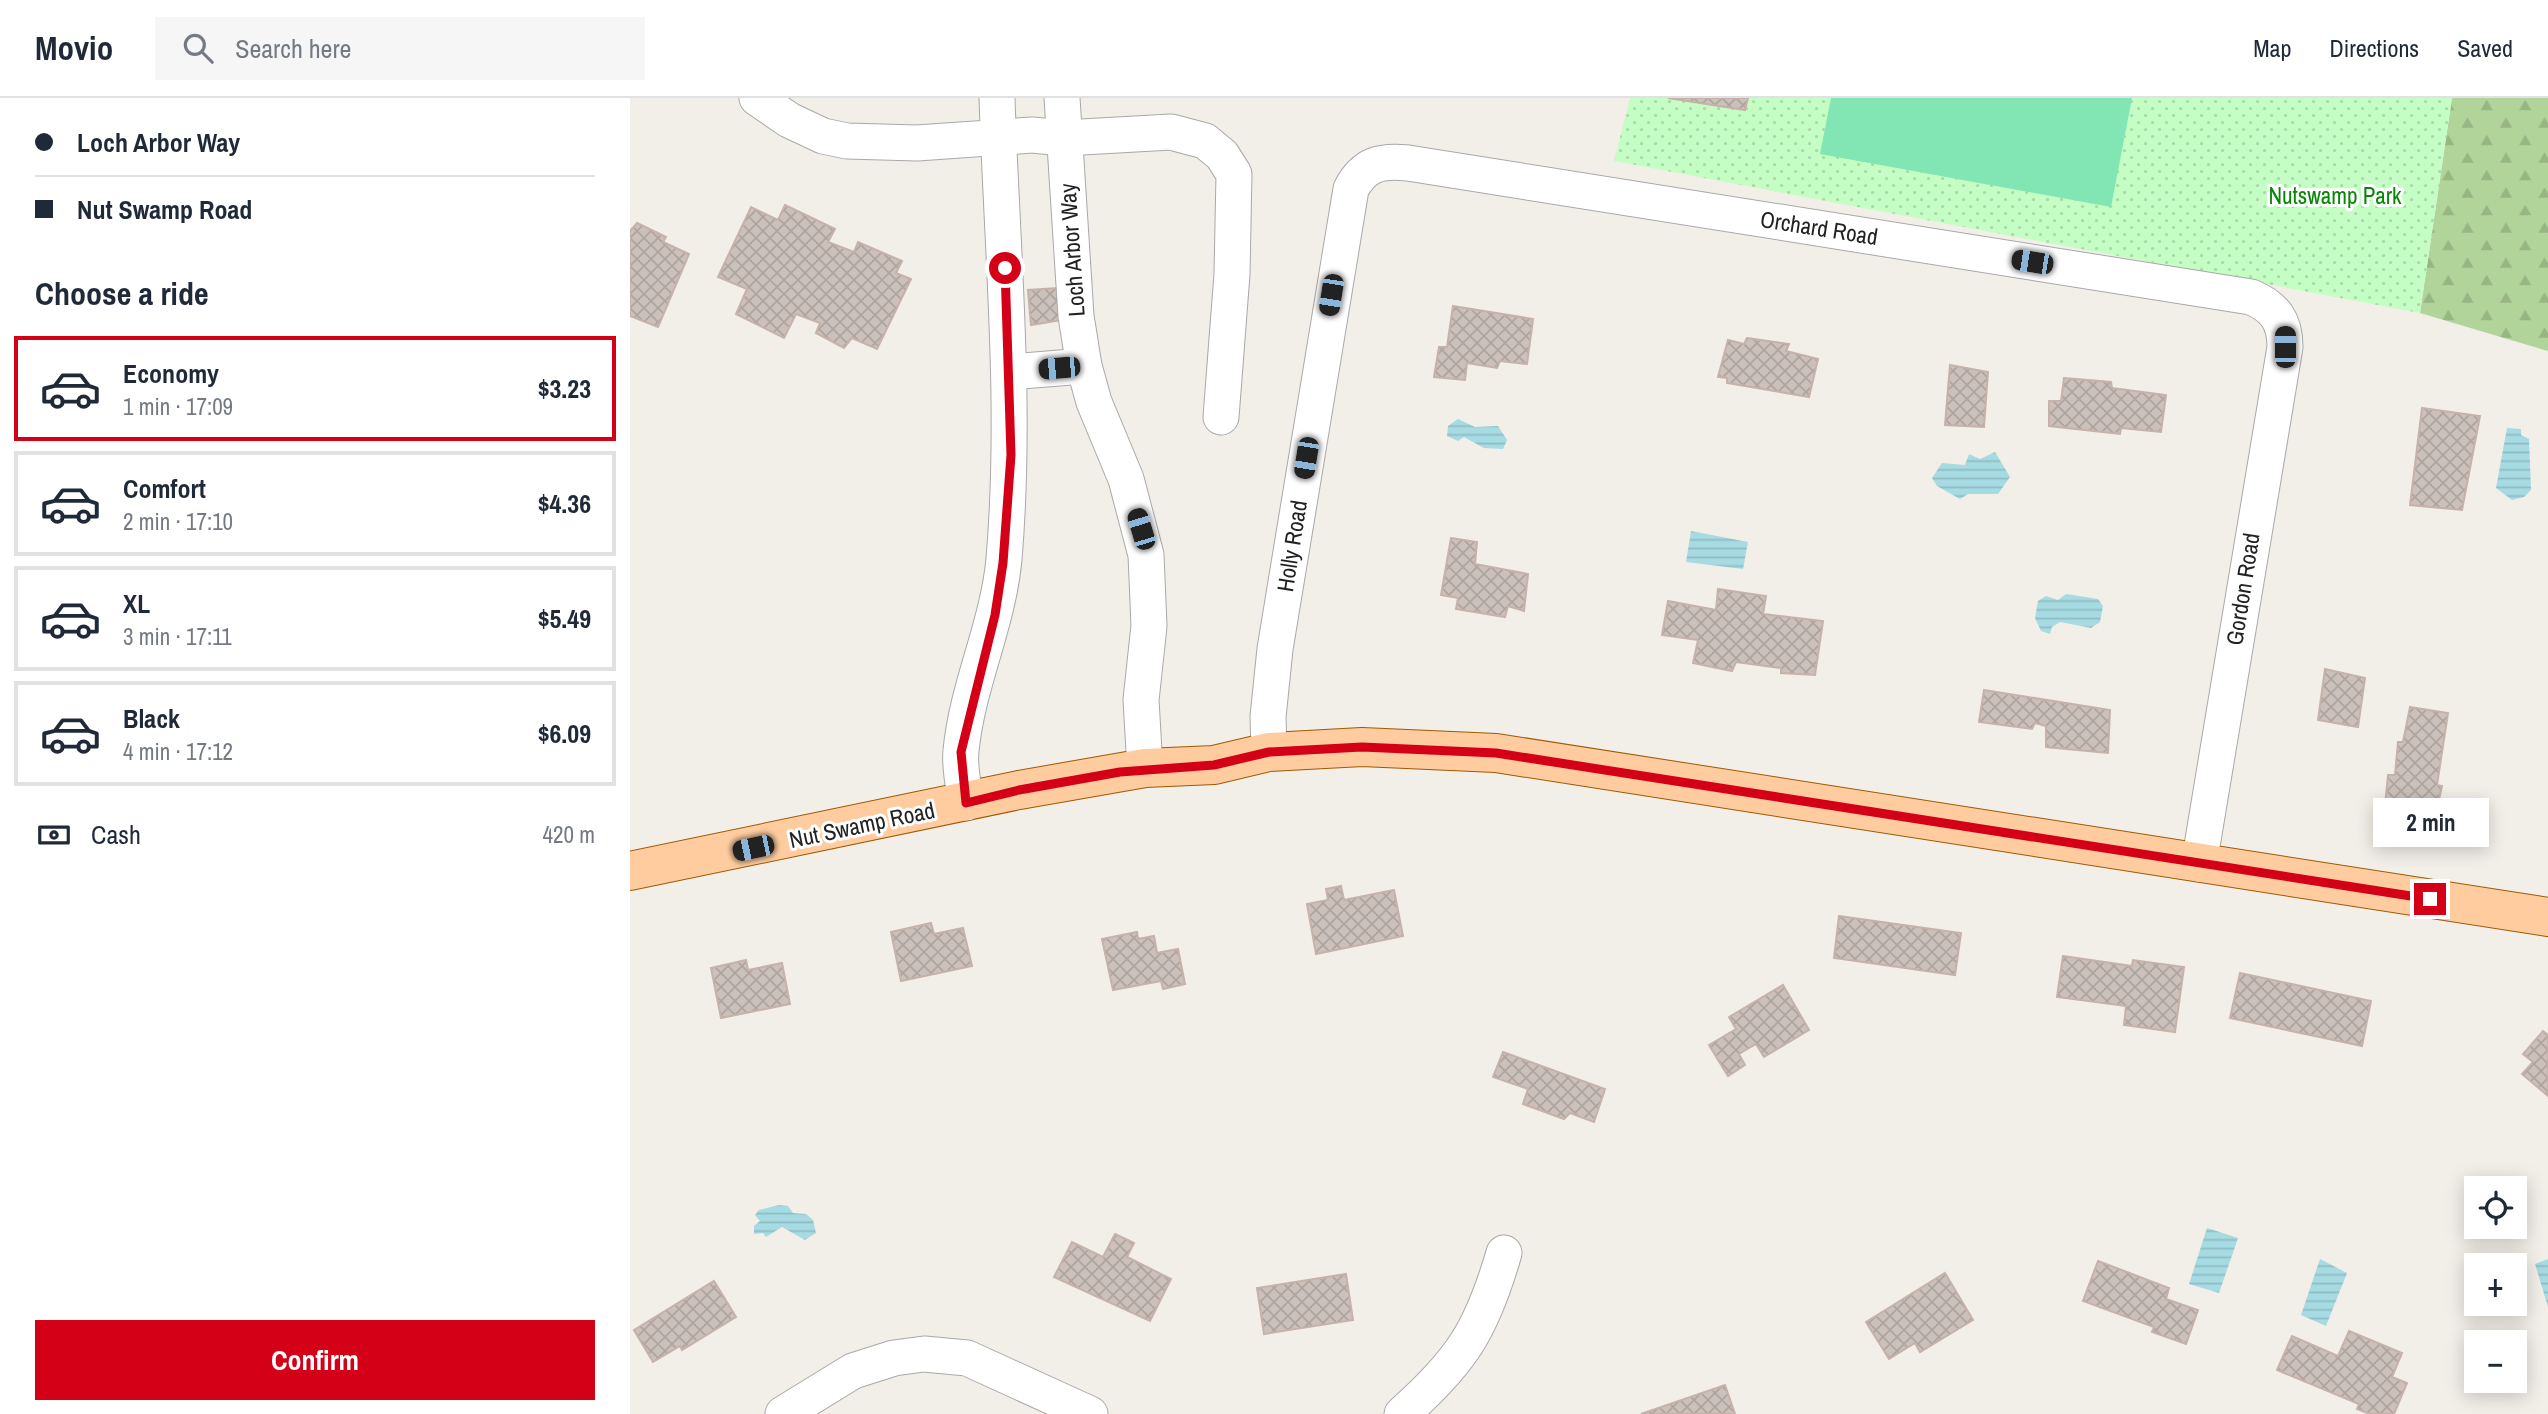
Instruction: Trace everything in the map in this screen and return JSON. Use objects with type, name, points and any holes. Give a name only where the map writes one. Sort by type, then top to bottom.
[{"type":"main road","name":"Nut Swamp Road","points":[[630,871],[1019,790],[1145,768],[1214,765],[1269,752],[1362,747],[1496,753],[2548,917]]},
{"type":"street","points":[[757,98],[789,120],[823,135],[847,141],[917,143],[1032,135],[1064,138],[1171,132],[1205,141],[1222,155],[1234,174],[1232,274],[1221,417]]},
{"type":"street","points":[[966,803],[961,752],[995,615],[1003,563],[1011,455],[1010,372],[997,98]]},
{"type":"street","name":"Loch Arbor Way","points":[[1062,98],[1076,316],[1084,366],[1094,402],[1126,479],[1146,555],[1149,626],[1141,700],[1145,768]]},
{"type":"street","name":"Orchard Road","points":[[1357,176],[1368,167],[1385,160],[1408,163],[2251,297],[2269,304],[2278,316]]},
{"type":"street","name":"Holly Road","points":[[1269,752],[1268,718],[1275,649],[1335,268],[1350,189],[1357,176]]},
{"type":"street","name":"Gordon Road","points":[[2199,864],[2285,347],[2285,333],[2278,316]]},
{"type":"street","points":[[1010,372],[1084,366]]},
{"type":"street","points":[[1402,1414],[1452,1364],[1477,1329],[1489,1303],[1504,1253]]},
{"type":"street","points":[[783,1414],[853,1371],[894,1358],[924,1354],[967,1358],[1090,1414]]},
{"type":"green space","name":"Nutswamp Park","points":[[1630,98],[2452,98],[2420,313],[1614,161]]},
{"type":"green space","points":[[1831,98],[2132,98],[2111,207],[1820,154]]},
{"type":"green space","points":[[2452,98],[2548,98],[2548,351],[2420,313]]},
{"type":"water","points":[[1458,419],[1475,427],[1498,426],[1507,440],[1503,449],[1484,448],[1464,437],[1458,441],[1447,436],[1448,426]]},
{"type":"water","points":[[2507,428],[2521,429],[2521,435],[2529,439],[2531,490],[2524,497],[2512,500],[2496,488]]},
{"type":"water","points":[[1995,452],[2010,477],[1998,494],[1968,494],[1960,499],[1937,486],[1932,478],[1942,463],[1965,465],[1969,454],[1980,459]]},
{"type":"water","points":[[1691,531],[1748,542],[1743,569],[1686,562]]},
{"type":"water","points":[[2066,594],[2098,599],[2103,606],[2100,622],[2091,628],[2060,622],[2052,627],[2050,634],[2041,631],[2035,618],[2038,601],[2046,596],[2058,600]]},
{"type":"water","points":[[779,1205],[788,1206],[793,1213],[806,1214],[813,1220],[816,1233],[805,1240],[782,1227],[766,1237],[763,1233],[754,1234],[754,1226],[760,1221],[755,1215],[759,1210]]},
{"type":"water","points":[[2207,1228],[2238,1238],[2219,1293],[2189,1284]]},
{"type":"water","points":[[2320,1259],[2347,1273],[2326,1326],[2301,1315]]},
{"type":"water","points":[[2548,1259],[2548,1307],[2535,1264]]},
{"type":"building","points":[[1668,98],[1748,98],[1745,110]]},
{"type":"building","points":[[785,205],[835,229],[828,242],[854,252],[858,242],[902,261],[896,273],[911,279],[877,349],[852,338],[844,348],[816,333],[820,323],[796,314],[784,338],[736,314],[747,289],[718,277],[751,207],[778,220]]},
{"type":"building","points":[[637,223],[666,237],[663,242],[689,254],[658,327],[630,316],[630,231]]},
{"type":"building","points":[[1058,288],[1062,320],[1031,325],[1028,290]]},
{"type":"building","points":[[1453,306],[1533,319],[1527,364],[1500,361],[1497,368],[1467,363],[1465,380],[1434,377],[1439,347],[1447,347]]},
{"type":"building","points":[[1747,338],[1789,344],[1786,351],[1818,359],[1809,397],[1727,383],[1727,378],[1718,377],[1728,340],[1744,344]]},
{"type":"building","points":[[1950,365],[1988,372],[1984,427],[1945,425]]},
{"type":"building","points":[[2064,378],[2111,382],[2112,388],[2166,395],[2161,432],[2121,428],[2120,434],[2049,426],[2049,401],[2061,401]]},
{"type":"building","points":[[2422,408],[2480,416],[2462,510],[2410,505]]},
{"type":"building","points":[[1451,538],[1477,542],[1475,564],[1528,574],[1524,611],[1508,606],[1505,617],[1456,609],[1458,598],[1441,595]]},
{"type":"building","points":[[1718,589],[1766,596],[1763,614],[1823,621],[1815,675],[1781,673],[1781,668],[1736,662],[1732,671],[1693,663],[1698,640],[1662,635],[1668,601],[1716,610]]},
{"type":"building","points":[[2325,669],[2365,678],[2358,727],[2318,720]]},
{"type":"building","points":[[1984,690],[2110,710],[2108,753],[2046,747],[2046,726],[2035,723],[2032,729],[1979,722]]},
{"type":"building","points":[[2410,707],[2448,713],[2437,785],[2442,786],[2436,813],[2385,806],[2388,775],[2395,775],[2398,742],[2403,742]]},
{"type":"building","points":[[1341,886],[1344,900],[1394,890],[1403,936],[1316,954],[1307,904],[1328,900],[1326,889]]},
{"type":"building","points":[[1839,916],[1961,933],[1955,975],[1834,958]]},
{"type":"building","points":[[931,923],[934,934],[963,928],[972,966],[901,981],[891,932]]},
{"type":"building","points":[[1137,932],[1138,939],[1154,936],[1157,953],[1178,949],[1185,984],[1163,989],[1161,981],[1113,990],[1102,939]]},
{"type":"building","points":[[2063,956],[2132,966],[2133,960],[2184,967],[2175,1032],[2124,1025],[2126,1006],[2057,997]]},
{"type":"building","points":[[746,960],[748,970],[782,963],[790,1004],[721,1018],[711,968]]},
{"type":"building","points":[[2240,973],[2371,1001],[2362,1046],[2230,1018]]},
{"type":"building","points":[[1783,985],[1809,1030],[1764,1057],[1756,1044],[1739,1054],[1745,1065],[1728,1076],[1709,1045],[1736,1029],[1729,1017]]},
{"type":"building","points":[[2543,1031],[2548,1035],[2548,1096],[2522,1074],[2533,1062],[2523,1054]]},
{"type":"building","points":[[1503,1052],[1605,1089],[1594,1122],[1570,1113],[1564,1119],[1523,1104],[1528,1089],[1493,1077]]},
{"type":"building","points":[[1115,1234],[1134,1243],[1127,1257],[1171,1279],[1150,1321],[1054,1277],[1072,1242],[1103,1257]]},
{"type":"building","points":[[2098,1261],[2169,1288],[2166,1299],[2198,1310],[2186,1344],[2152,1332],[2154,1327],[2083,1301]]},
{"type":"building","points":[[1945,1273],[1973,1320],[1920,1352],[1915,1343],[1889,1359],[1866,1322]]},
{"type":"building","points":[[1346,1274],[1353,1320],[1264,1334],[1257,1288]]},
{"type":"building","points":[[714,1281],[736,1317],[682,1350],[680,1346],[653,1362],[634,1330]]},
{"type":"building","points":[[2349,1331],[2402,1353],[2392,1377],[2407,1383],[2394,1414],[2370,1414],[2357,1409],[2359,1404],[2277,1370],[2292,1336],[2338,1356]]},
{"type":"building","points":[[1725,1385],[1735,1414],[1641,1414]]},
{"type":"route","points":[[1005,268],[1011,455],[1003,563],[995,615],[968,713],[961,752],[966,803],[1019,790],[1120,772],[1145,768],[1214,765],[1269,752],[1362,747],[1422,748],[1496,753],[2430,899]]}]
